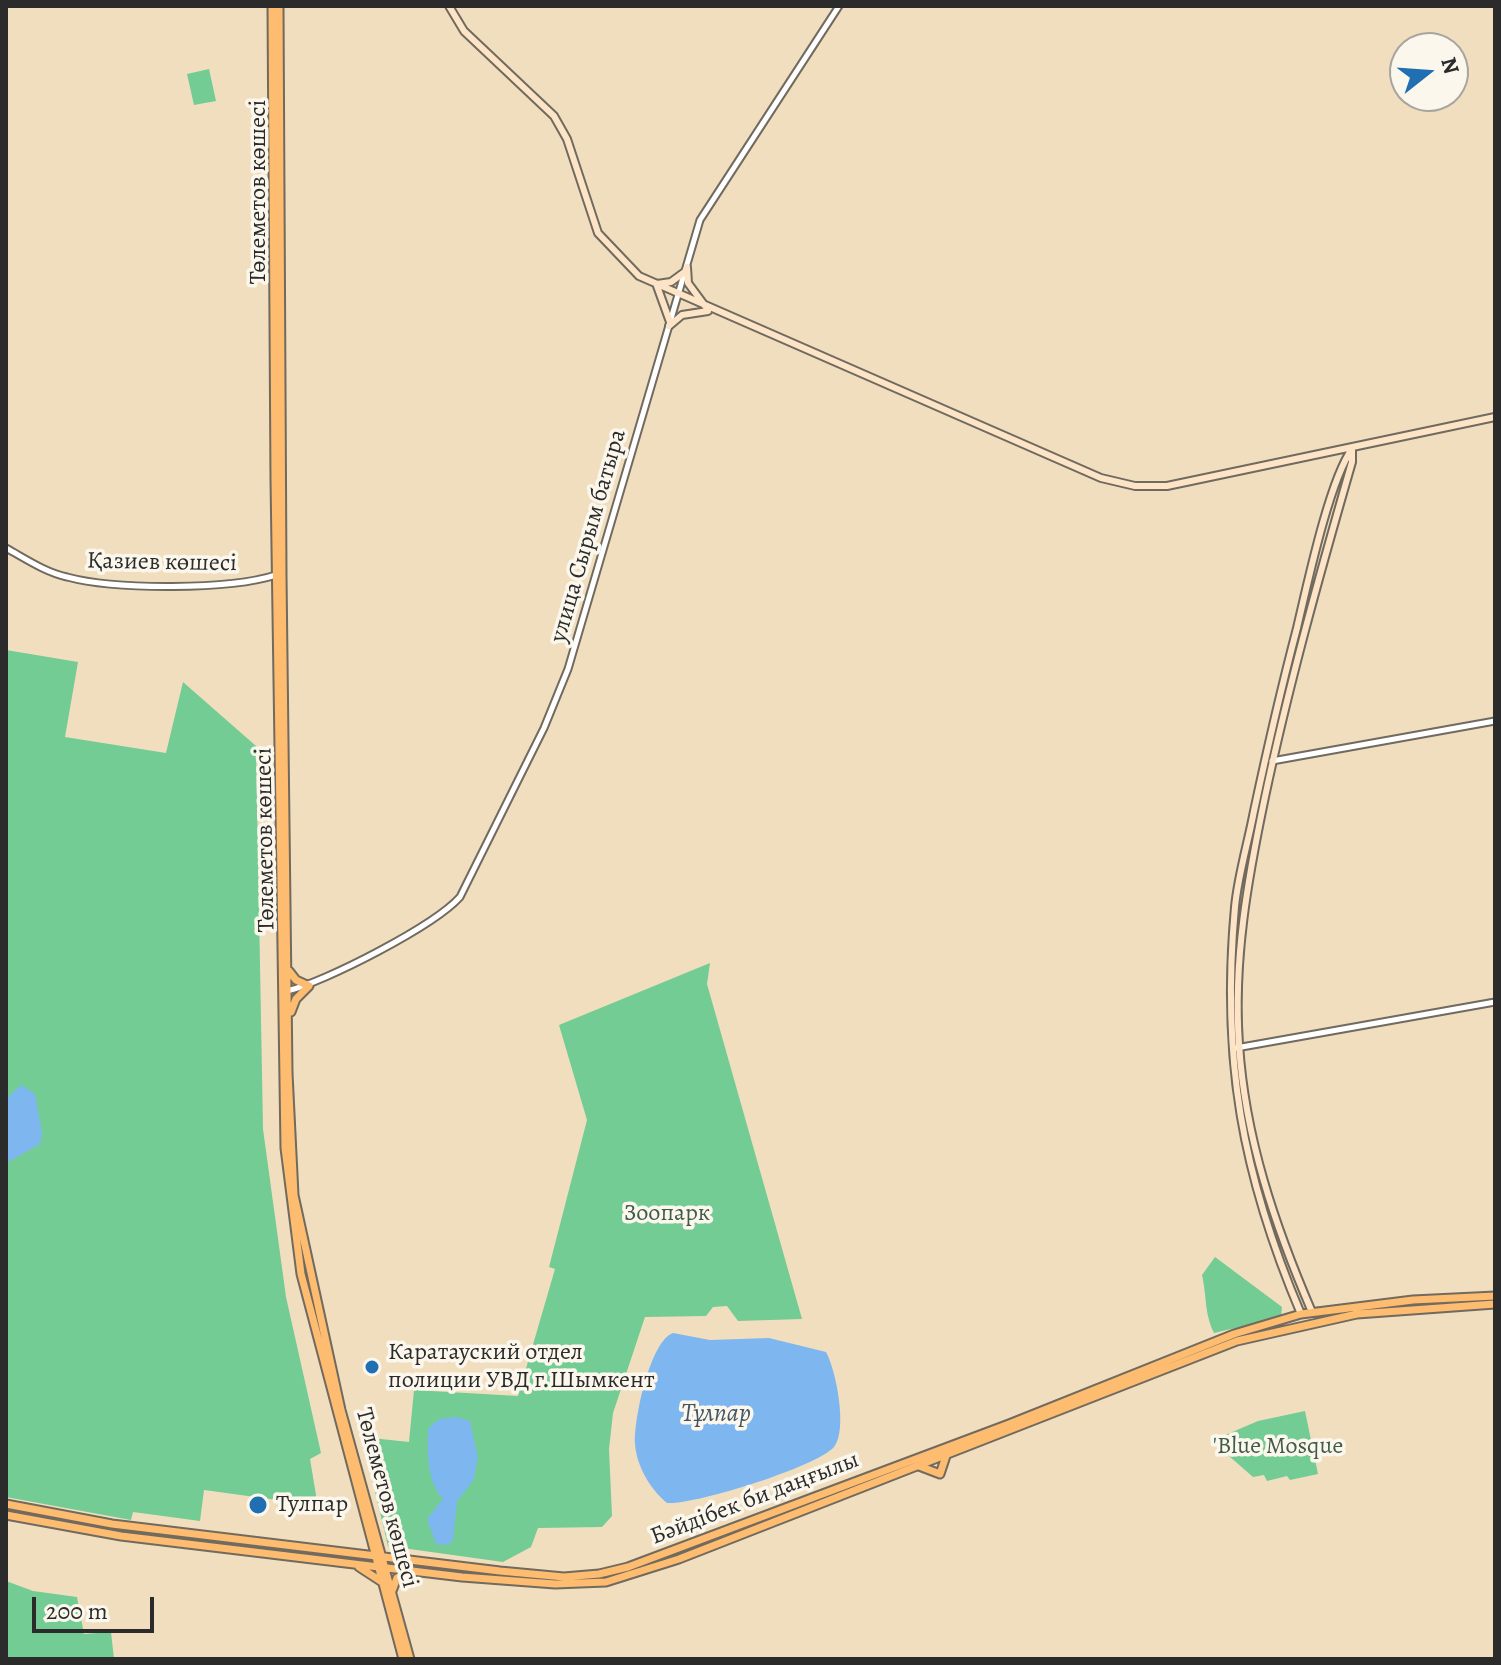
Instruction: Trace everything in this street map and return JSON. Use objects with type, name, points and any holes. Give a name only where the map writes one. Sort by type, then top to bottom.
[{"type":"main road","name":"Төлеметов көшесі","points":[[272,6],[285,1148],[294,1237],[312,1320],[378,1556]]},
{"type":"main road","name":"Төлеметов көшесі","points":[[276,156],[279,6]]},
{"type":"main road","points":[[449,6],[464,31],[554,116],[567,139],[598,233],[639,276],[709,310],[1116,483],[1167,486],[1495,417]]},
{"type":"main road","points":[[655,285],[671,282],[686,269],[691,289],[709,310]]},
{"type":"main road","points":[[655,285],[669,324],[688,312],[709,310]]},
{"type":"main road","points":[[1301,1314],[1269,1240],[1255,1192],[1235,1048],[1240,956],[1247,885],[1269,761],[1352,462],[1352,449]]},
{"type":"main road","name":"Төлеметов көшесі","points":[[280,657],[288,969],[285,992],[289,1016],[291,1148],[300,1227],[382,1582],[403,1659]]},
{"type":"main road","points":[[288,969],[296,980],[309,986],[296,999],[289,1016]]},
{"type":"main road","points":[[1235,1048],[1254,1150],[1283,1243],[1312,1312]]},
{"type":"main road","name":"Бәйдібек би даңғылы","points":[[6,1515],[121,1536],[411,1571],[555,1584],[606,1582],[679,1559],[1234,1334],[1312,1312],[1413,1300],[1493,1300]]},
{"type":"main road","name":"Бәйдібек би даңғылы","points":[[6,1504],[112,1524],[516,1573],[564,1577],[599,1574],[648,1560],[947,1456],[1237,1341],[1357,1314],[1493,1300]]},
{"type":"main road","points":[[919,1466],[940,1474],[947,1456]]},
{"type":"main road","points":[[271,1543],[271,1554]]},
{"type":"main road","points":[[354,1564],[382,1582]]},
{"type":"main road","name":"Төлеметов көшесі","points":[[380,1567],[410,1659]]},
{"type":"main road","points":[[391,1593],[397,1578],[411,1571]]},
{"type":"street","name":"улица Сырым батыра","points":[[285,992],[309,986],[438,916],[460,897],[544,728],[568,669],[700,220],[839,6]]},
{"type":"street","name":"Қазиев көшесі","points":[[6,548],[51,573],[85,581],[228,584],[279,575]]},
{"type":"street","points":[[1269,761],[1495,721]]},
{"type":"street","points":[[1235,1048],[1495,1002]]},
{"type":"green space","points":[[209,69],[216,101],[194,105],[187,74]]},
{"type":"green space","points":[[6,650],[78,662],[65,737],[166,753],[183,682],[256,746],[263,1129],[286,1297],[321,1453],[310,1459],[316,1495],[314,1505],[204,1490],[200,1521],[133,1512],[131,1520],[6,1497]]},
{"type":"green space","name":"Зоопарк","points":[[710,963],[707,984],[802,1319],[738,1321],[727,1306],[713,1307],[706,1316],[645,1317],[613,1413],[609,1449],[612,1516],[602,1527],[538,1528],[531,1547],[503,1562],[388,1546],[362,1437],[409,1442],[414,1390],[518,1396],[555,1269],[549,1267],[587,1120],[559,1025]]},
{"type":"green space","points":[[1215,1257],[1282,1307],[1281,1317],[1214,1333],[1202,1275]]},
{"type":"green space","name":"'Blue Mosque","points":[[1305,1411],[1318,1474],[1267,1481],[1264,1475],[1253,1477],[1221,1449],[1223,1436],[1258,1421]]},
{"type":"green space","points":[[6,1581],[33,1591],[77,1597],[84,1634],[111,1632],[114,1659],[6,1659]]},
{"type":"water","points":[[21,1085],[35,1094],[42,1133],[40,1144],[6,1163],[6,1099]]},
{"type":"water","name":"Тұлпар","points":[[673,1333],[710,1340],[769,1338],[826,1352],[837,1385],[840,1414],[838,1439],[834,1447],[781,1474],[702,1498],[667,1503],[645,1476],[635,1443],[645,1382],[657,1350]]},
{"type":"water","points":[[457,1417],[470,1421],[478,1458],[473,1481],[457,1501],[453,1540],[448,1545],[436,1544],[427,1519],[443,1499],[431,1475],[428,1429],[439,1419]]},
{"type":"place","name":"Каратауский отдел полиции УВД г.Шымкент","points":[[372,1367]]},
{"type":"place","name":"Тулпар","points":[[258,1505]]}]
